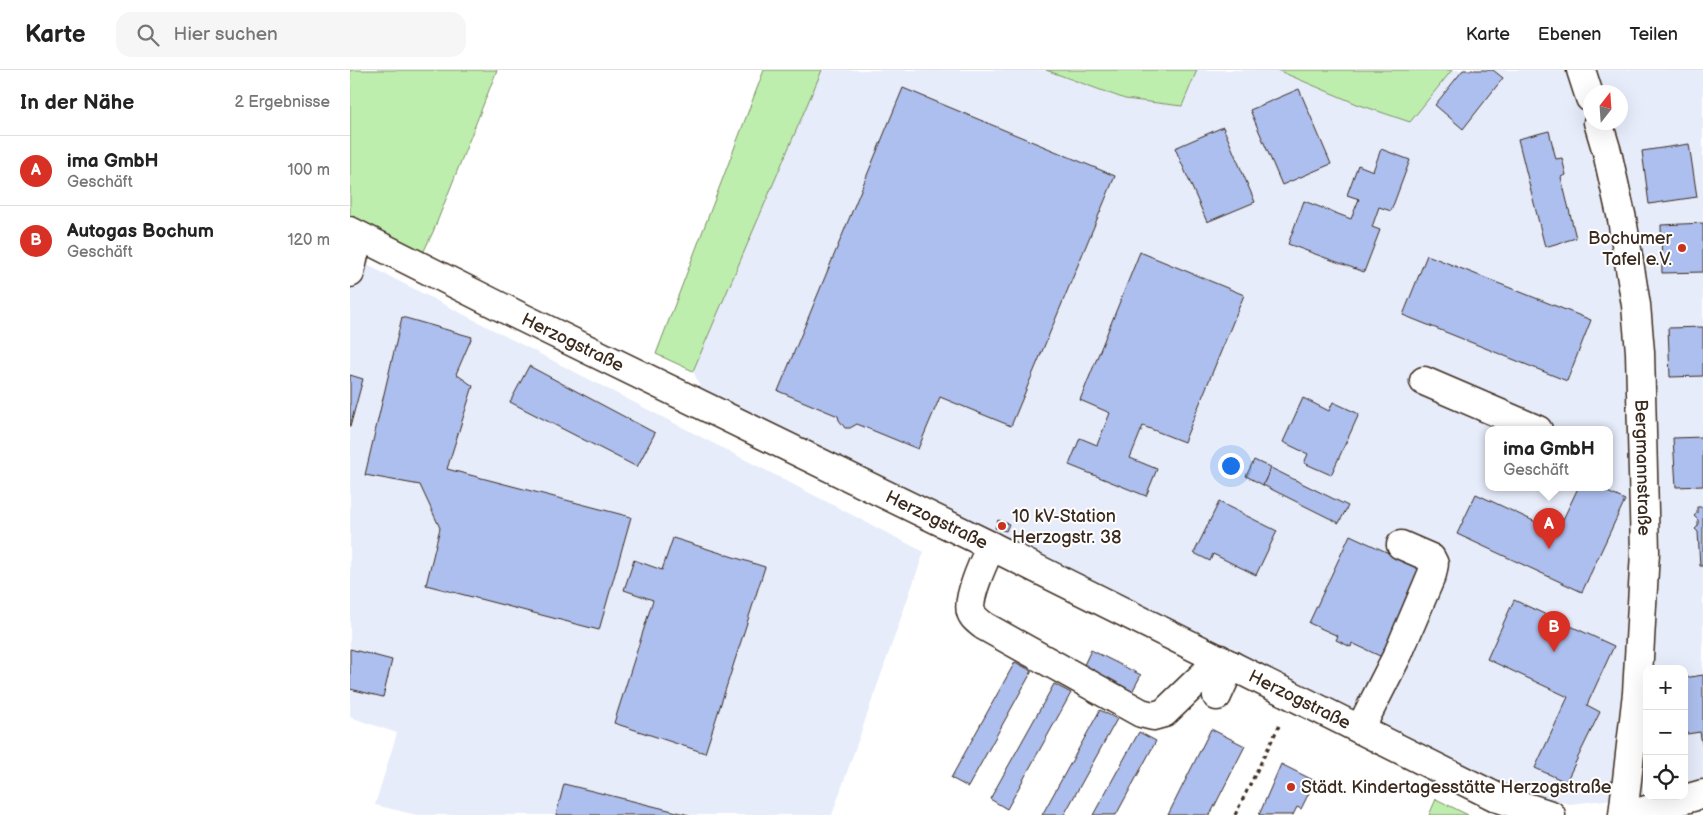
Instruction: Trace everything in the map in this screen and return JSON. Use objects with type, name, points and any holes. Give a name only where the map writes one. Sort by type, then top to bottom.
[{"type":"street","points":[[1581,70],[1586,85]]},
{"type":"street","name":"Bergmannstraße","points":[[1600,130],[1622,219],[1636,306],[1641,382],[1645,552],[1637,693],[1623,815]]},
{"type":"street","points":[[350,273],[356,234]]},
{"type":"street","name":"Herzogstraße","points":[[356,234],[516,315],[991,546],[1498,798],[1551,815]]},
{"type":"street","points":[[1424,381],[1529,426]]},
{"type":"street","points":[[1360,729],[1398,654],[1432,574],[1434,564],[1430,558],[1401,545]]},
{"type":"street","points":[[991,546],[972,594],[970,611],[974,618],[984,626],[1141,713],[1153,716],[1164,713],[1225,662]]},
{"type":"street","points":[[1217,696],[1225,662]]},
{"type":"street","points":[[1629,815],[1703,794]]},
{"type":"path","points":[[1235,815],[1279,726]]},
{"type":"shaded area","points":[[822,70],[1046,70],[1125,99],[1182,106],[1197,70],[1277,70],[1357,104],[1410,122],[1452,70],[1703,70],[1703,780],[1688,783],[1688,665],[1643,665],[1643,795],[1570,804],[1503,787],[703,393],[693,371]]},
{"type":"shaded area","points":[[350,256],[924,552],[832,815],[417,815],[375,805],[397,733],[350,717]]},
{"type":"green space","points":[[350,70],[497,70],[433,232],[422,255],[350,219]]},
{"type":"green space","points":[[764,70],[822,70],[693,371],[656,354]]},
{"type":"green space","points":[[1046,70],[1197,70],[1182,106],[1125,99]]},
{"type":"green space","points":[[1277,70],[1452,70],[1410,122],[1357,104]]},
{"type":"green space","points":[[1436,799],[1468,815],[1429,815]]},
{"type":"building","points":[[1463,70],[1493,70],[1503,78],[1463,129],[1435,105]]},
{"type":"building","points":[[903,88],[1115,176],[1011,426],[940,397],[918,449],[857,424],[850,428],[845,428],[838,416],[778,391]]},
{"type":"building","points":[[1299,89],[1331,164],[1282,185],[1250,110]]},
{"type":"building","points":[[1223,127],[1255,202],[1207,222],[1175,148]]},
{"type":"building","points":[[1549,131],[1556,159],[1562,158],[1566,175],[1561,177],[1576,238],[1545,247],[1518,139]]},
{"type":"building","points":[[1689,144],[1697,197],[1649,204],[1642,151]]},
{"type":"building","points":[[1381,149],[1410,160],[1391,211],[1379,207],[1372,227],[1380,230],[1364,272],[1288,244],[1304,201],[1351,219],[1359,199],[1347,195],[1358,165],[1373,171]]},
{"type":"building","name":"Bochumer Tafel e.V.","points":[[1703,223],[1703,272],[1662,273],[1661,225]]},
{"type":"building","points":[[1140,252],[1244,295],[1184,442],[1143,426],[1130,458],[1157,469],[1146,496],[1069,465],[1080,438],[1097,445],[1110,413],[1080,400]]},
{"type":"building","points":[[1427,255],[1591,320],[1567,381],[1403,315]]},
{"type":"building","points":[[402,317],[472,337],[456,374],[473,386],[447,469],[631,517],[599,630],[426,585],[440,528],[420,485],[365,475]]},
{"type":"building","points":[[1703,327],[1703,376],[1670,377],[1668,328]]},
{"type":"building","points":[[529,366],[655,433],[637,467],[510,402]]},
{"type":"building","points":[[350,375],[363,379],[350,427]]},
{"type":"building","points":[[1303,398],[1329,411],[1333,402],[1359,414],[1331,475],[1304,463],[1308,454],[1283,442]]},
{"type":"building","points":[[1703,437],[1703,486],[1676,487],[1673,438]]},
{"type":"building","points":[[1254,460],[1271,468],[1263,485],[1246,476]]},
{"type":"building","points":[[1271,468],[1348,506],[1339,523],[1263,485]]},
{"type":"building","points":[[1577,491],[1606,491],[1625,500],[1582,592],[1457,534],[1476,494],[1557,532]]},
{"type":"building","points":[[1219,502],[1277,531],[1256,575],[1213,554],[1210,561],[1194,553]]},
{"type":"building","points":[[1697,507],[1703,507],[1703,566],[1700,566],[1698,532],[1695,529],[1698,526],[1698,520],[1694,516],[1697,513]]},
{"type":"building","name":"10 kV-Station Herzogstr. 38","points":[[998,520],[1009,524],[1006,531],[995,528]]},
{"type":"building","points":[[1350,535],[1423,569],[1382,657],[1352,643],[1351,647],[1336,640],[1338,636],[1309,623]]},
{"type":"building","points":[[673,538],[765,567],[705,753],[614,723],[653,600],[624,590],[634,560],[662,570]]},
{"type":"building","points":[[1514,600],[1614,646],[1587,705],[1600,712],[1566,782],[1535,768],[1568,697],[1487,659]]},
{"type":"building","points":[[350,649],[392,660],[383,697],[350,689]]},
{"type":"building","points":[[1091,650],[1141,675],[1132,692],[1083,667]]},
{"type":"building","points":[[1015,662],[1032,671],[968,787],[951,778]]},
{"type":"building","points":[[1703,675],[1703,749],[1700,732],[1688,734],[1688,677]]},
{"type":"building","points":[[1054,684],[1071,693],[1007,809],[990,799]]},
{"type":"building","points":[[1100,710],[1117,719],[1064,815],[1042,815]]},
{"type":"building","points":[[1211,729],[1245,746],[1210,815],[1168,815]]},
{"type":"building","points":[[1139,732],[1156,741],[1116,815],[1093,815]]},
{"type":"building","name":"Städt. Kindertagesstätte Herzogstraße","points":[[1281,764],[1315,781],[1301,809],[1297,807],[1293,815],[1259,815]]},
{"type":"building","points":[[564,784],[689,815],[556,815]]},
{"type":"place","name":"Bochumer Tafel e.V.","points":[[1682,248]]},
{"type":"place","name":"10 kV-Station Herzogstr. 38","points":[[1002,526]]},
{"type":"place","name":"ima GmbH","points":[[1549,549]]},
{"type":"place","name":"Autogas Bochum","points":[[1554,652]]},
{"type":"place","name":"Städt. Kindertagesstätte Herzogstraße","points":[[1291,787]]}]
